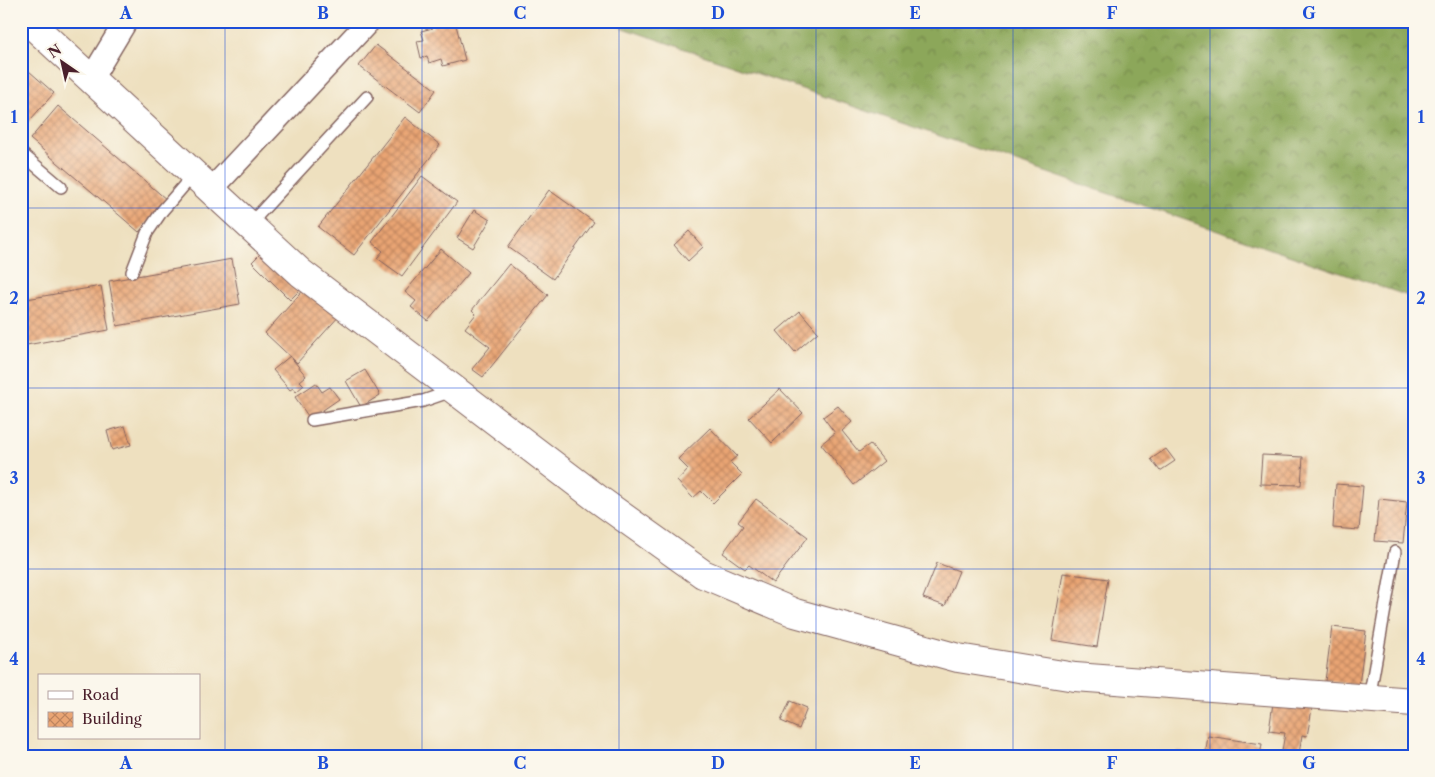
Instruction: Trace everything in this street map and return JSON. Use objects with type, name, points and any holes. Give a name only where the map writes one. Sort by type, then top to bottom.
[{"type":"street","points":[[28,21],[301,273],[598,499],[703,574],[795,614],[958,658],[1075,677],[1414,702]]},
{"type":"street","points":[[91,79],[126,21]]},
{"type":"street","points":[[202,182],[369,21]]},
{"type":"lane","points":[[249,226],[367,97]]},
{"type":"lane","points":[[21,153],[61,187]]},
{"type":"lane","points":[[132,272],[147,233],[162,211],[202,182]]},
{"type":"lane","points":[[312,420],[423,401],[455,390]]},
{"type":"lane","points":[[1369,699],[1395,552]]},
{"type":"green space","points":[[603,21],[1414,21],[1414,298]]},
{"type":"building","points":[[442,21],[455,21],[465,60],[443,66],[441,59],[429,63],[427,56],[421,58],[417,41],[424,40],[421,31],[433,28],[432,24]]},
{"type":"building","points":[[376,45],[436,90],[420,112],[359,66]]},
{"type":"building","points":[[21,64],[54,93],[23,128],[21,126]]},
{"type":"building","points":[[58,106],[167,200],[139,232],[30,139]]},
{"type":"building","points":[[405,117],[440,145],[354,255],[318,227]]},
{"type":"building","points":[[422,176],[457,202],[402,276],[377,258],[383,251],[372,242]]},
{"type":"building","points":[[549,190],[594,222],[553,279],[508,247]]},
{"type":"building","points":[[474,210],[490,220],[473,248],[457,238]]},
{"type":"building","points":[[689,231],[703,247],[688,261],[674,245]]},
{"type":"building","points":[[266,248],[303,287],[290,300],[252,262]]},
{"type":"building","points":[[441,249],[469,273],[428,321],[411,307],[416,301],[405,292]]},
{"type":"building","points":[[232,259],[240,304],[117,326],[109,281]]},
{"type":"building","points":[[509,264],[548,295],[483,377],[472,369],[490,347],[465,328],[476,314],[472,310]]},
{"type":"building","points":[[101,286],[109,330],[21,346],[21,300]]},
{"type":"building","points":[[307,286],[340,315],[297,363],[265,333]]},
{"type":"building","points":[[800,311],[818,332],[795,352],[777,331]]},
{"type":"building","points":[[290,356],[306,376],[300,381],[304,385],[296,392],[293,388],[290,390],[273,370]]},
{"type":"building","points":[[365,370],[380,395],[361,407],[346,381]]},
{"type":"building","points":[[316,383],[322,392],[330,387],[339,399],[310,419],[295,397]]},
{"type":"building","points":[[780,389],[803,413],[772,443],[749,418]]},
{"type":"building","points":[[838,406],[852,422],[842,431],[859,452],[870,444],[884,461],[854,485],[821,444],[835,433],[823,417]]},
{"type":"building","points":[[125,426],[131,445],[112,450],[107,431]]},
{"type":"building","points":[[710,428],[737,456],[730,462],[742,474],[713,503],[701,491],[693,498],[677,481],[688,469],[678,459]]},
{"type":"building","points":[[1166,449],[1175,461],[1160,471],[1151,459]]},
{"type":"building","points":[[1262,455],[1303,457],[1301,485],[1260,484]]},
{"type":"building","points":[[1336,484],[1363,486],[1359,530],[1333,528]]},
{"type":"building","points":[[756,499],[808,537],[773,583],[749,565],[745,569],[723,553],[743,526],[738,522]]},
{"type":"building","points":[[1379,499],[1407,502],[1403,543],[1375,541]]},
{"type":"building","points":[[937,563],[959,571],[945,606],[923,598]]},
{"type":"building","points":[[1063,573],[1108,579],[1097,647],[1052,640]]},
{"type":"building","points":[[1332,627],[1366,631],[1359,685],[1325,681]]},
{"type":"building","points":[[790,701],[807,708],[799,729],[781,721]]},
{"type":"building","points":[[1273,703],[1312,709],[1307,736],[1302,735],[1299,754],[1282,751],[1285,733],[1269,731]]},
{"type":"building","points":[[1208,736],[1262,744],[1260,756],[1205,756]]},
{"type":"building","points":[[1177,751],[1203,755],[1203,756],[1177,756]]}]
